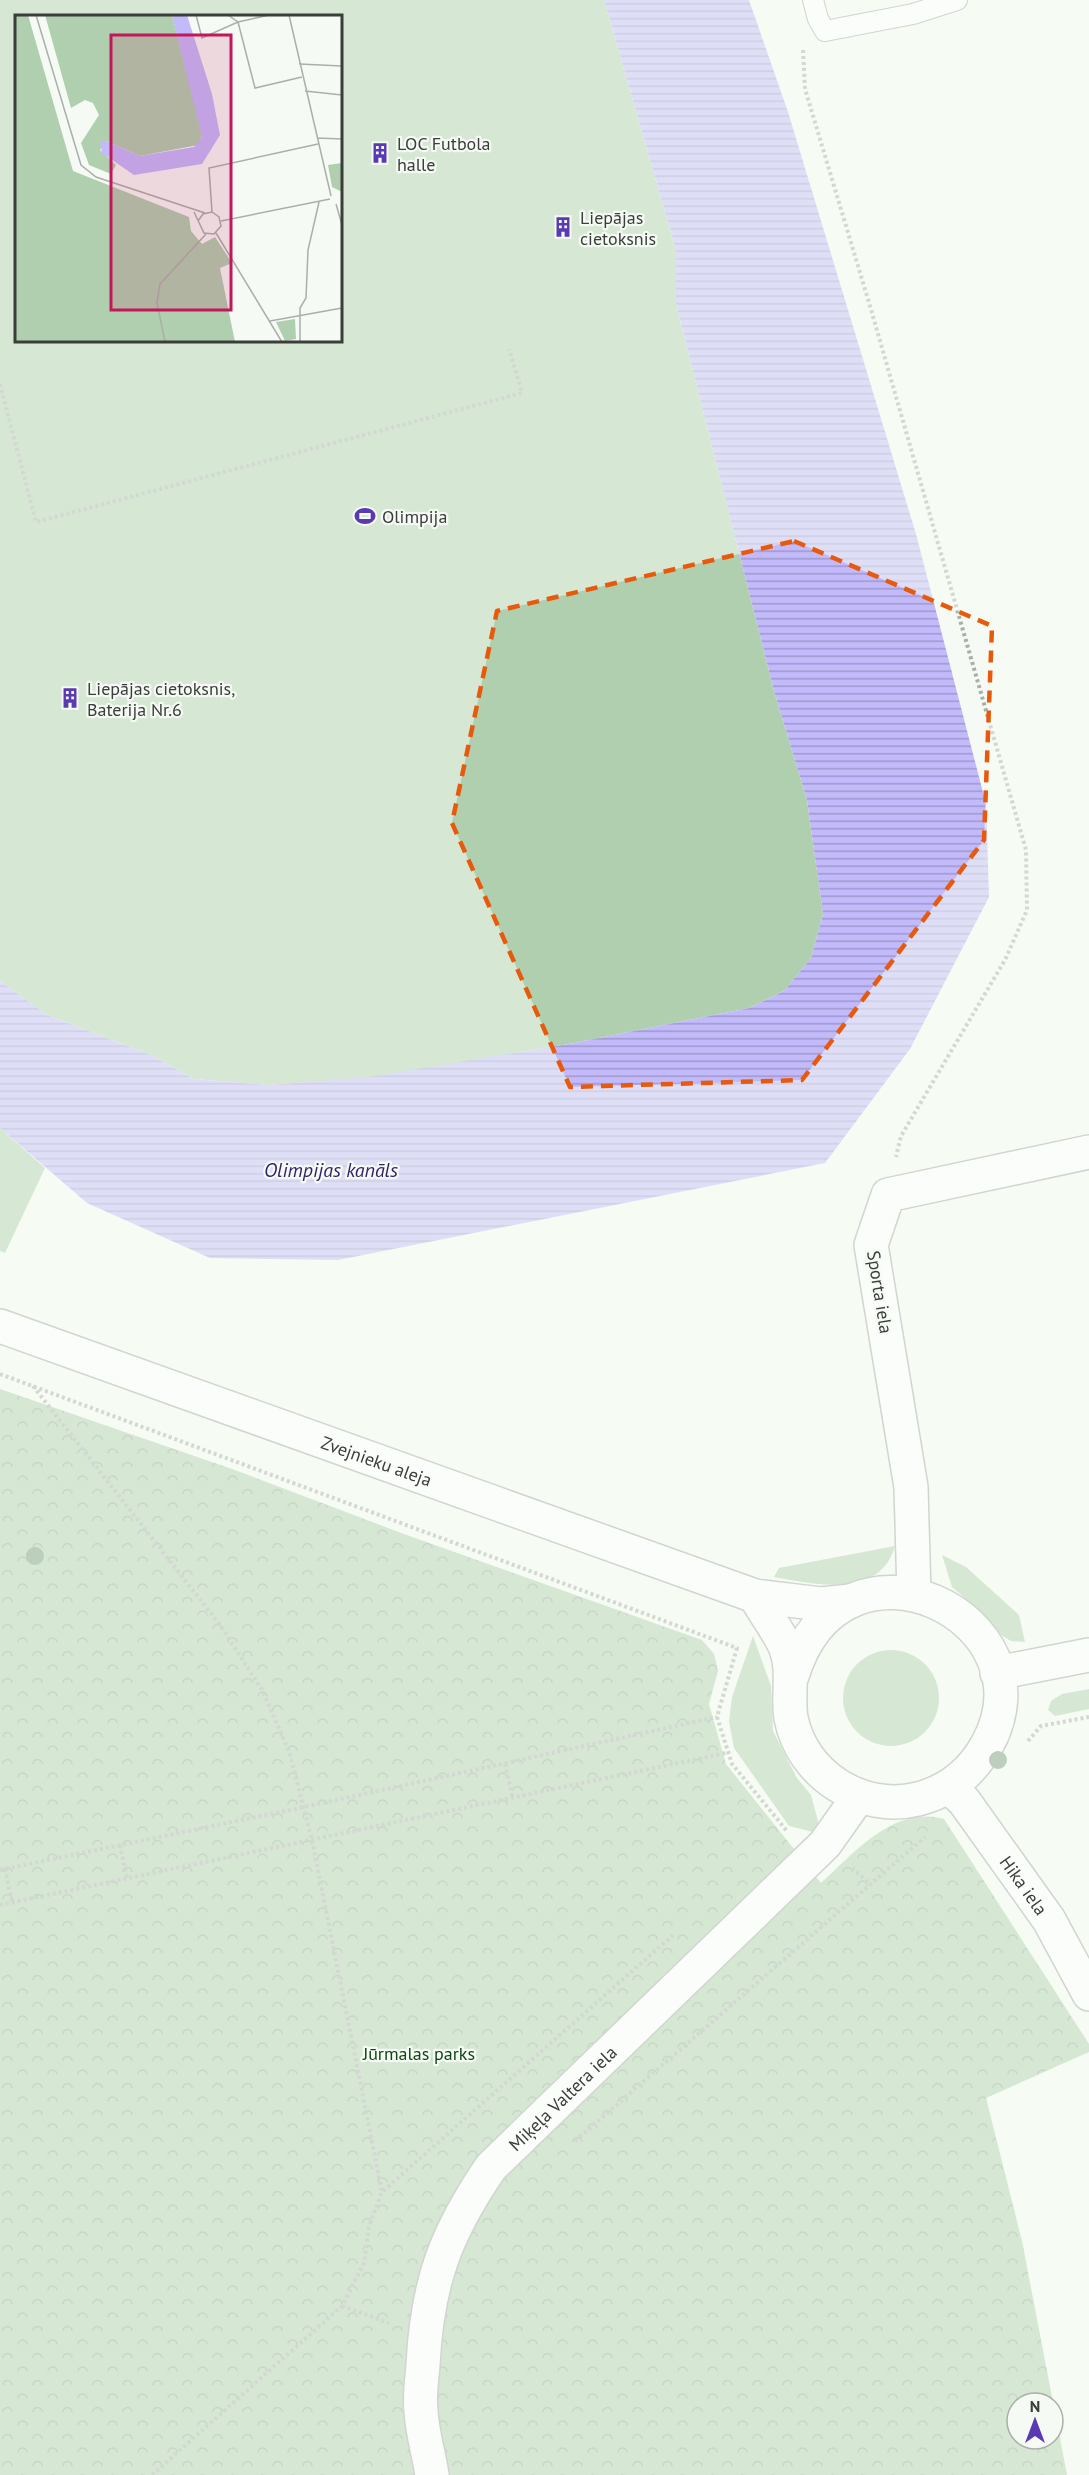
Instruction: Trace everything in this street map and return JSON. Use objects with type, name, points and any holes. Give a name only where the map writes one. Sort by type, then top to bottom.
[{"type":"street","points":[[888,1196],[1089,1152]]},
{"type":"street","name":"Sporta iela","points":[[888,1196],[871,1245],[912,1487],[914,1594]]},
{"type":"street","name":"Zvejnieku aleja","points":[[0,1326],[754,1596],[820,1604],[851,1601]]},
{"type":"street","points":[[893,1592],[914,1594],[942,1604],[967,1622],[980,1637],[997,1673],[999,1706],[991,1738],[981,1756],[966,1774],[949,1787],[932,1795],[896,1802],[859,1796],[839,1787],[822,1774],[798,1739],[789,1697],[792,1676],[806,1639],[834,1611],[851,1601],[893,1592]]},
{"type":"street","points":[[754,1596],[785,1647],[792,1676]]},
{"type":"street","points":[[997,1673],[1089,1654]]},
{"type":"street","name":"Hika iela","points":[[949,1787],[964,1801],[1049,1920],[1089,1994]]},
{"type":"street","name":"Miķeļa Valtera iela","points":[[432,2475],[420,2411],[425,2332],[433,2288],[447,2240],[464,2206],[491,2168],[825,1844],[859,1796]]},
{"type":"lane","points":[[813,0],[818,19],[825,31],[913,14],[957,0]]},
{"type":"path","points":[[805,42],[803,49],[805,89],[870,306],[1026,850],[1028,910],[999,971],[901,1136],[888,1196]]},
{"type":"path","points":[[0,384],[36,522],[522,393],[509,349]]},
{"type":"path","points":[[0,1374],[737,1648],[717,1717],[726,1753],[732,1764],[789,1833],[780,1841]]},
{"type":"path","points":[[33,1386],[220,1625],[262,1690],[289,1751],[312,1840],[382,2192]]},
{"type":"path","points":[[12,1902],[2,1869],[304,1807],[717,1717]]},
{"type":"path","points":[[1023,1747],[1041,1726],[1089,1717]]},
{"type":"path","points":[[0,1905],[726,1753]]},
{"type":"path","points":[[504,1764],[513,1799]]},
{"type":"path","points":[[120,1845],[127,1878]]},
{"type":"path","points":[[570,2146],[871,1885]]},
{"type":"path","points":[[152,2475],[342,2306],[364,2263],[369,2226],[382,2192],[682,1927]]},
{"type":"highlighted area","points":[[794,541],[992,626],[984,840],[802,1080],[570,1087],[452,823],[497,611]]},
{"type":"green space","name":"Olimpija","points":[[0,0],[604,0],[676,250],[676,304],[774,691],[807,800],[823,914],[811,958],[784,991],[749,1008],[574,1043],[369,1078],[268,1085],[194,1079],[149,1054],[47,1015],[0,981]]},
{"type":"green space","points":[[0,1128],[45,1168],[5,1253],[0,1251]]},
{"type":"green space","name":"Jūrmalas parks","points":[[0,1389],[235,1470],[404,1534],[702,1640],[714,1654],[718,1671],[709,1704],[726,1764],[821,1883],[862,1845],[892,1825],[926,1816],[944,1819],[1089,2044],[1089,2052],[986,2098],[1022,2241],[1051,2391],[1005,2391],[1005,2451],[1062,2451],[1067,2475],[0,2475]]},
{"type":"green space","points":[[895,1546],[887,1563],[875,1575],[860,1581],[825,1585],[774,1577],[779,1568]]},
{"type":"green space","points":[[942,1555],[966,1567],[1019,1615],[1025,1642],[1011,1641],[1001,1635],[981,1612],[952,1587]]},
{"type":"green space","points":[[753,1636],[771,1686],[773,1731],[797,1778],[811,1795],[818,1821],[817,1833],[789,1826],[734,1748],[729,1722],[732,1697]]},
{"type":"green space","points":[[891,1650],[909,1654],[925,1664],[935,1680],[939,1698],[935,1716],[925,1732],[909,1742],[891,1746],[873,1742],[857,1732],[847,1716],[843,1698],[847,1680],[857,1664],[873,1654]]},
{"type":"green space","points":[[1089,1689],[1089,1709],[1055,1716],[1048,1710],[1051,1701],[1062,1694]]},
{"type":"water","name":"Olimpijas kanāls","points":[[604,0],[749,0],[788,112],[916,534],[986,804],[989,897],[910,1049],[825,1163],[338,1260],[210,1258],[87,1203],[0,1128],[0,981],[47,1015],[149,1054],[194,1079],[268,1085],[369,1077],[574,1043],[749,1008],[784,991],[811,958],[823,914],[807,800],[774,691],[676,304],[676,250]]},
{"type":"place","name":"LOC Futbola halle","points":[[380,153]]},
{"type":"place","name":"Liepājas cietoksnis","points":[[563,227]]},
{"type":"place","name":"Olimpija","points":[[365,516]]},
{"type":"place","name":"Liepājas cietoksnis, Baterija Nr.6","points":[[70,698]]}]
